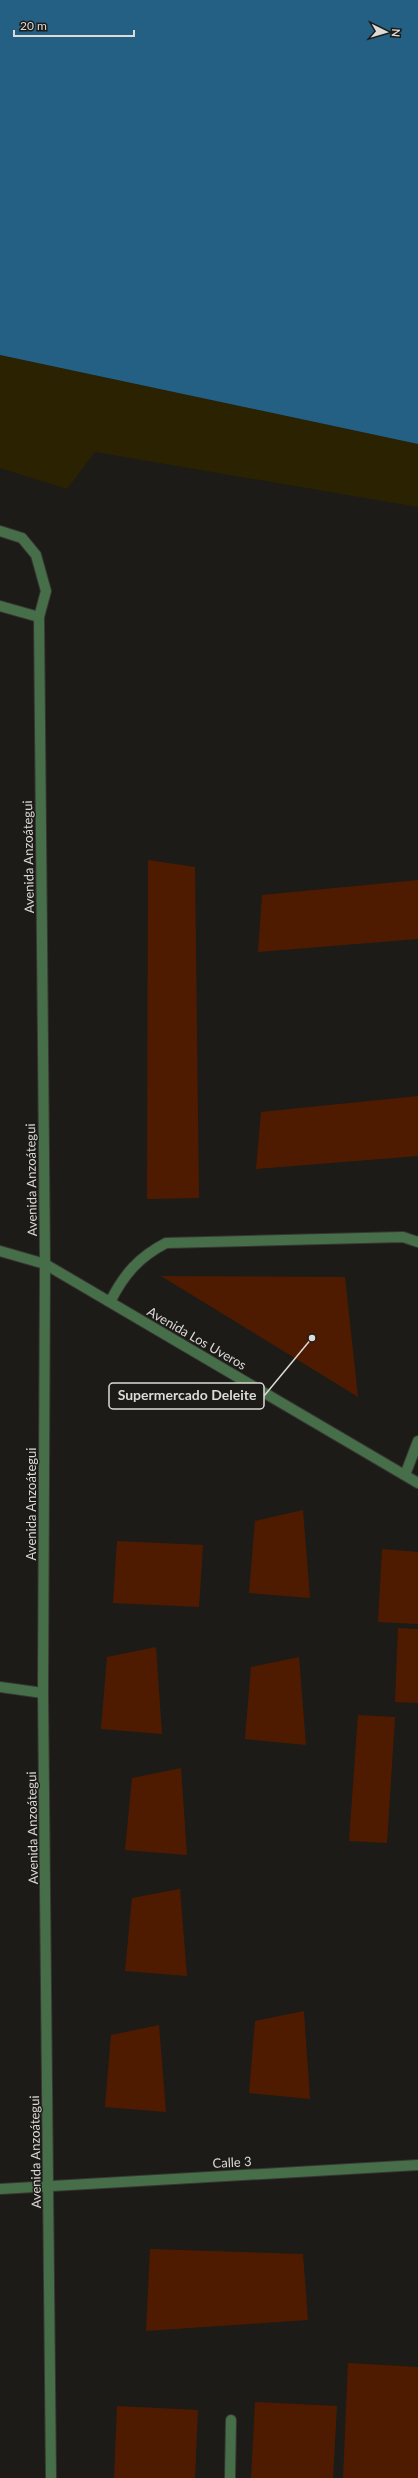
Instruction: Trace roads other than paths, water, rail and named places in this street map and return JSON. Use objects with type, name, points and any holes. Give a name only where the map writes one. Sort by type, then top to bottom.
[{"type":"street","name":"Avenida Anzoátegui","points":[[0,531],[22,538],[36,555],[46,591],[39,617],[45,1264],[44,1693],[52,2478]]},
{"type":"street","points":[[0,606],[39,617]]},
{"type":"street","points":[[110,1302],[120,1281],[134,1263],[150,1251],[166,1243],[403,1237],[418,1242]]},
{"type":"street","name":"Avenida Los Uveros","points":[[0,1251],[45,1264],[418,1483]]},
{"type":"street","points":[[405,1475],[418,1441]]},
{"type":"street","points":[[0,1687],[44,1693]]},
{"type":"street","name":"Calle 3","points":[[0,2189],[48,2185],[418,2165]]},
{"type":"street","points":[[230,2478],[231,2420]]},
{"type":"water","points":[[0,0],[418,0],[418,444],[0,355]]},
{"type":"place","name":"Supermercado Deleite","points":[[312,1338]]}]
